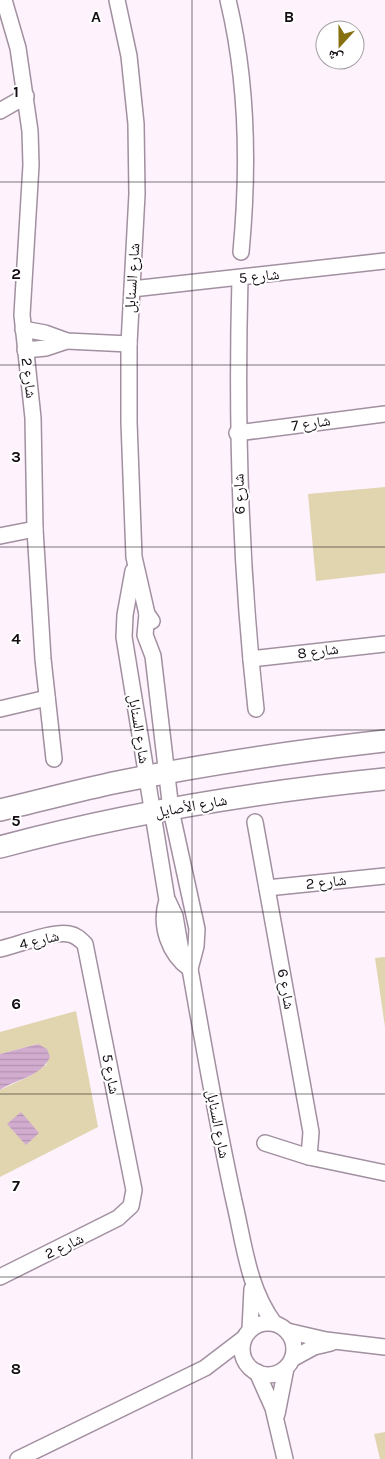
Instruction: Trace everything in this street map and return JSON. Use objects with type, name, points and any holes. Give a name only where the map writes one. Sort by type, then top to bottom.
[{"type":"main road","points":[[0,810],[156,775],[246,759],[385,741]]},
{"type":"main road","name":"شارع الأصايل","points":[[0,848],[162,812],[317,786],[385,779]]},
{"type":"street","name":"شارع 2","points":[[4,0],[18,48],[26,96],[31,165],[24,261],[23,329],[33,418],[35,529],[47,698],[54,759]]},
{"type":"street","name":"شارع السنابل","points":[[117,0],[129,56],[136,124],[137,194],[128,344],[129,422],[134,557],[147,614],[155,634],[153,656],[156,775]]},
{"type":"street","points":[[228,0],[238,47],[245,117],[246,184],[242,252]]},
{"type":"street","points":[[0,111],[26,96]]},
{"type":"street","name":"شارع 5","points":[[132,289],[385,261]]},
{"type":"street","name":"شارع 6","points":[[240,278],[237,433],[243,577],[256,709]]},
{"type":"street","points":[[23,329],[45,333],[67,341],[128,344]]},
{"type":"street","points":[[25,350],[46,348],[67,341]]},
{"type":"street","name":"شارع 7","points":[[237,433],[385,414]]},
{"type":"street","points":[[0,536],[35,529]]},
{"type":"street","name":"شارع السنابل","points":[[134,557],[125,615],[124,637],[156,775],[162,812],[167,900],[175,916],[187,966],[217,1121],[251,1277],[262,1306],[280,1327]]},
{"type":"street","points":[[125,615],[136,612],[147,614]]},
{"type":"street","name":"شارع 8","points":[[250,659],[385,644]]},
{"type":"street","points":[[0,709],[47,698]]},
{"type":"street","name":"شارع السنابل","points":[[162,812],[197,930],[196,946],[187,966]]},
{"type":"street","name":"شارع 6","points":[[255,822],[312,1132],[309,1157]]},
{"type":"street","name":"شارع 2","points":[[267,888],[385,876]]},
{"type":"street","name":"شارع 4","points":[[0,949],[59,934],[70,934],[79,937]]},
{"type":"street","name":"شارع 5","points":[[79,937],[85,944],[88,954],[133,1182],[133,1198],[126,1212]]},
{"type":"street","points":[[265,1143],[309,1157],[385,1173]]},
{"type":"street","name":"شارع 2","points":[[0,1276],[104,1227],[126,1212]]},
{"type":"street","name":"شارع السنابل","points":[[247,1334],[251,1277]]},
{"type":"street","points":[[18,1459],[205,1368],[265,1322],[340,1342],[385,1347]]},
{"type":"street","points":[[277,1420],[279,1394],[294,1344],[280,1327]]},
{"type":"street","points":[[247,1334],[241,1349],[269,1396],[277,1420],[285,1459]]},
{"type":"street","points":[[205,1368],[226,1364],[272,1374],[314,1347],[340,1342]]},
{"type":"shaded area","points":[[385,487],[385,573],[316,581],[308,494]]},
{"type":"shaded area","points":[[385,957],[385,1027],[375,958]]},
{"type":"shaded area","points":[[76,1011],[98,1127],[0,1177],[0,1090],[30,1076],[47,1064],[38,1044],[0,1054],[0,1032]]},
{"type":"shaded area","points":[[38,1044],[47,1049],[50,1057],[46,1064],[34,1073],[0,1090],[0,1054]]},
{"type":"shaded area","points":[[21,1112],[39,1133],[26,1145],[7,1124]]},
{"type":"shaded area","points":[[385,1432],[385,1459],[380,1459],[374,1434]]}]
